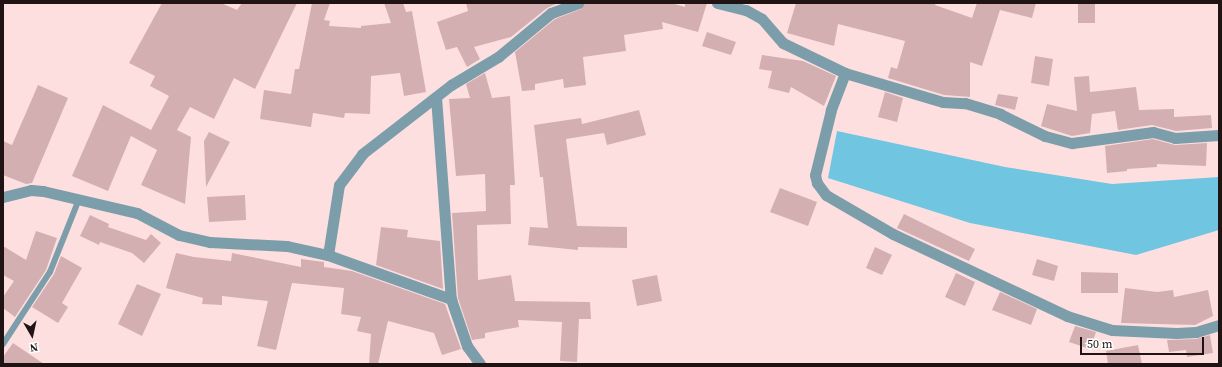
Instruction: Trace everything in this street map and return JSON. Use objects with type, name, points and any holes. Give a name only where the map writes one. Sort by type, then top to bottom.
[{"type":"street","points":[[328,255],[339,185],[362,154],[436,97],[498,57],[551,13],[578,3]]},
{"type":"street","points":[[716,3],[746,10],[762,19],[783,43],[845,73],[943,102],[964,103],[1000,114],[1045,136],[1072,143],[1153,132],[1175,138],[1219,135]]},
{"type":"street","points":[[845,73],[831,110],[815,175],[817,182],[826,195],[893,234],[1067,316],[1112,330],[1176,333],[1196,332],[1219,325]]},
{"type":"street","points":[[436,97],[451,299],[467,346],[480,364]]},
{"type":"street","points":[[3,197],[30,190],[79,199],[137,213],[179,235],[210,242],[287,246],[328,255],[451,299]]},
{"type":"lane","points":[[3,344],[50,272],[79,199]]},
{"type":"water","points":[[837,131],[1005,167],[1112,184],[1219,177],[1219,230],[1136,255],[970,223],[828,178]]},
{"type":"building","points":[[162,3],[221,3],[237,10],[242,3],[297,3],[255,89],[234,78],[214,119],[190,107],[177,130],[191,137],[185,204],[141,185],[157,150],[131,136],[108,191],[72,176],[103,105],[151,130],[169,96],[150,86],[155,76],[129,63]]},
{"type":"building","points":[[312,3],[330,3],[324,20],[330,21],[329,26],[361,28],[361,26],[391,23],[384,3],[403,3],[406,12],[412,11],[426,92],[404,96],[400,73],[371,76],[370,114],[345,113],[344,118],[313,113],[311,127],[260,119],[264,90],[291,94],[295,69],[299,69]]},
{"type":"building","points":[[466,3],[558,3],[547,8],[511,37],[474,47],[480,59],[467,67],[457,47],[446,50],[437,22],[468,11]]},
{"type":"building","points":[[585,3],[671,3],[685,7],[685,3],[707,3],[698,32],[662,22],[663,29],[624,35],[626,51],[583,57],[586,85],[564,88],[563,79],[535,84],[535,90],[522,91],[515,52],[555,19],[581,9]]},
{"type":"building","points":[[796,3],[936,3],[935,5],[972,18],[977,3],[1036,3],[1032,18],[1000,10],[982,66],[970,62],[970,97],[944,95],[888,78],[891,67],[897,69],[905,41],[838,24],[834,46],[787,33]]},
{"type":"building","points":[[1078,3],[1095,3],[1095,23],[1078,23]]},
{"type":"building","points":[[707,32],[736,42],[731,55],[702,46]]},
{"type":"building","points":[[762,55],[803,61],[836,76],[824,106],[791,87],[789,93],[768,88],[772,71],[759,69]]},
{"type":"building","points":[[1035,56],[1053,59],[1049,86],[1031,83]]},
{"type":"building","points":[[485,73],[492,98],[510,96],[515,185],[510,185],[511,224],[477,225],[478,280],[511,275],[515,301],[590,302],[591,319],[579,319],[577,362],[560,361],[562,322],[518,320],[519,327],[485,333],[485,338],[472,340],[458,298],[452,213],[486,211],[485,174],[456,176],[449,99],[470,98],[466,84]]},
{"type":"building","points":[[1089,76],[1090,92],[1136,87],[1139,110],[1174,109],[1174,117],[1211,115],[1212,128],[1176,131],[1152,125],[1118,130],[1115,111],[1092,114],[1090,133],[1072,136],[1041,126],[1047,104],[1077,111],[1074,77]]},
{"type":"building","points":[[38,85],[68,98],[32,183],[26,184],[3,175],[3,141],[12,145]]},
{"type":"building","points":[[885,92],[903,98],[897,122],[878,117]]},
{"type":"building","points":[[998,94],[1018,97],[1015,110],[995,105]]},
{"type":"building","points":[[639,110],[646,135],[607,145],[604,133],[566,139],[577,226],[627,227],[627,248],[578,247],[578,250],[528,245],[530,227],[548,228],[543,177],[540,177],[534,125],[581,118],[582,124]]},
{"type":"building","points":[[209,132],[230,142],[206,187],[204,141]]},
{"type":"building","points":[[1153,139],[1175,145],[1207,143],[1206,166],[1157,164],[1157,167],[1127,169],[1127,171],[1107,173],[1105,146]]},
{"type":"building","points":[[780,188],[817,202],[808,226],[770,212]]},
{"type":"building","points":[[245,195],[246,220],[209,222],[207,197]]},
{"type":"building","points":[[904,214],[975,249],[969,261],[897,228]]},
{"type":"building","points":[[90,215],[109,224],[108,227],[146,240],[151,234],[161,243],[144,263],[132,253],[100,242],[99,245],[80,236]]},
{"type":"building","points":[[381,227],[408,230],[407,237],[440,241],[443,289],[376,265]]},
{"type":"building","points":[[36,231],[57,238],[46,270],[15,317],[3,308],[3,297],[14,281],[3,275],[3,246],[26,260]]},
{"type":"building","points":[[875,247],[892,255],[882,275],[866,268]]},
{"type":"building","points":[[176,253],[194,257],[231,261],[232,253],[301,267],[301,259],[324,262],[324,267],[352,271],[445,304],[461,349],[442,355],[434,333],[388,321],[378,364],[369,364],[371,334],[357,331],[361,317],[341,314],[344,288],[292,283],[276,350],[257,346],[268,301],[222,296],[222,305],[202,304],[203,298],[166,288]]},
{"type":"building","points":[[61,256],[82,268],[62,303],[68,307],[58,323],[32,307],[54,274]]},
{"type":"building","points":[[1037,259],[1058,266],[1054,281],[1032,275]]},
{"type":"building","points":[[1081,272],[1118,273],[1118,293],[1081,293]]},
{"type":"building","points":[[956,273],[975,282],[965,306],[945,297]]},
{"type":"building","points":[[657,275],[662,301],[637,306],[632,280]]},
{"type":"building","points":[[137,284],[161,294],[142,336],[118,324]]},
{"type":"building","points":[[1125,288],[1157,292],[1173,290],[1174,297],[1208,290],[1213,316],[1195,325],[1121,323]]},
{"type":"building","points":[[1000,292],[1037,309],[1031,325],[992,310]]},
{"type":"building","points":[[1075,326],[1096,332],[1090,349],[1069,342]]},
{"type":"building","points":[[1210,335],[1213,353],[1187,357],[1186,350],[1169,352],[1167,340],[1196,339]]},
{"type":"building","points":[[13,343],[44,364],[3,364],[3,357]]},
{"type":"building","points":[[1138,345],[1142,364],[1108,364],[1106,351]]}]
